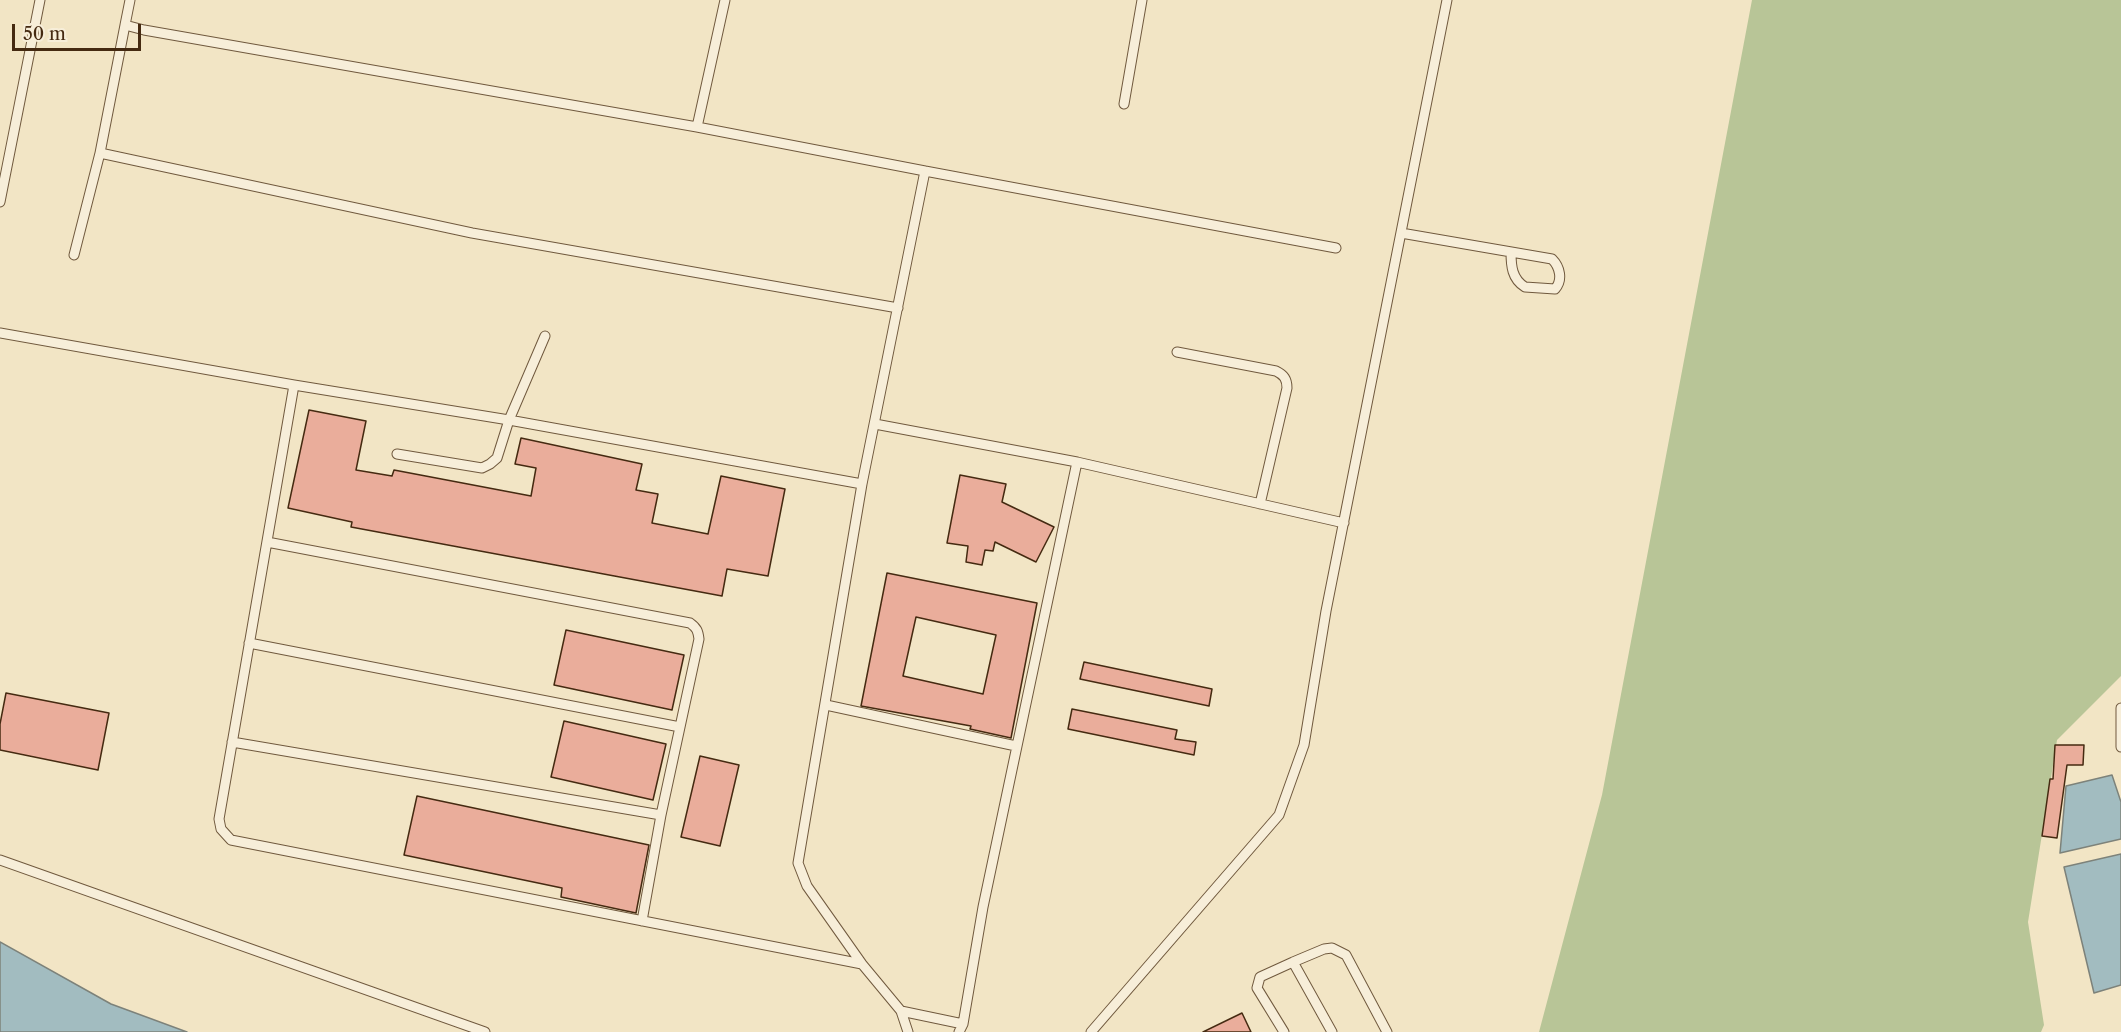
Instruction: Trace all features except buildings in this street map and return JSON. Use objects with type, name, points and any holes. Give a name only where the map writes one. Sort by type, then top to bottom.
[{"type":"lane","points":[[0,202],[40,0]]},
{"type":"lane","points":[[74,255],[100,153],[130,0]]},
{"type":"lane","points":[[697,127],[725,0]]},
{"type":"lane","points":[[1124,104],[1142,0]]},
{"type":"lane","points":[[1090,1032],[1279,815],[1304,745],[1326,611],[1446,4],[1455,0]]},
{"type":"lane","points":[[125,25],[697,127],[1336,248]]},
{"type":"lane","points":[[100,153],[472,233],[898,308]]},
{"type":"lane","points":[[908,1032],[901,1011],[862,964],[807,886],[798,863],[862,484],[925,171]]},
{"type":"lane","points":[[1401,233],[1481,246],[1511,252],[1554,261],[1560,275],[1555,289],[1521,285],[1511,267],[1511,252]]},
{"type":"lane","points":[[0,333],[294,386],[509,420],[862,484]]},
{"type":"lane","points":[[397,454],[482,468],[490,464],[497,458],[509,420],[545,336]]},
{"type":"lane","points":[[1177,352],[1276,371],[1287,381],[1260,504]]},
{"type":"lane","points":[[294,386],[219,819],[221,829],[231,840],[862,964]]},
{"type":"lane","points":[[875,424],[1077,462],[1344,523]]},
{"type":"lane","points":[[901,1011],[961,1028],[983,907],[1077,462]]},
{"type":"lane","points":[[267,542],[690,623],[698,632],[699,639],[661,815],[642,921]]},
{"type":"lane","points":[[249,643],[680,727]]},
{"type":"lane","points":[[826,705],[1016,746]]},
{"type":"lane","points":[[2121,708],[2121,747]]},
{"type":"lane","points":[[232,742],[661,815]]},
{"type":"lane","points":[[0,860],[485,1032]]},
{"type":"lane","points":[[1284,1032],[1257,988],[1260,977],[1323,949],[1332,948],[1346,955],[1387,1032]]},
{"type":"lane","points":[[1293,962],[1332,1032]]},
{"type":"green space","points":[[1752,0],[2121,0],[2121,676],[2057,740],[2028,922],[2044,1025],[2041,1032],[1539,1032],[1602,795]]},
{"type":"water","points":[[2112,775],[2121,802],[2121,839],[2060,853],[2066,786]]},
{"type":"water","points":[[2121,854],[2121,985],[2094,993],[2064,867]]},
{"type":"water","points":[[0,942],[111,1004],[187,1032],[0,1032]]}]
